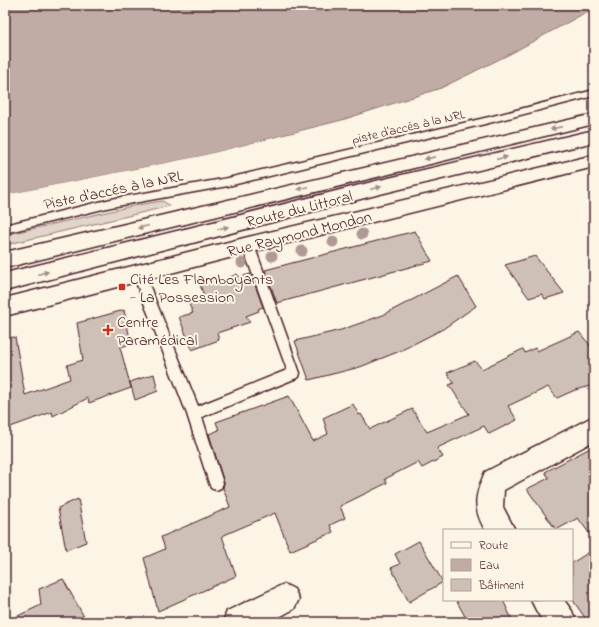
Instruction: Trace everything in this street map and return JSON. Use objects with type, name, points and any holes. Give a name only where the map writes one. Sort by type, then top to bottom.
[{"type":"main road","name":"Route du Littoral","points":[[5,282],[183,228],[594,119]]},
{"type":"main road","name":"Route du Littoral","points":[[5,260],[183,228],[376,188],[594,136]]},
{"type":"main road","name":"Rue Raymond Mondon","points":[[5,307],[138,272],[594,161]]},
{"type":"main road","points":[[500,529],[490,513],[488,495],[494,481],[594,428]]},
{"type":"main road","points":[[238,622],[284,599]]},
{"type":"main road","points":[[547,601],[560,622]]},
{"type":"lane","name":"piste d'accés à la NRL","points":[[228,182],[489,120],[594,93]]},
{"type":"lane","name":"Piste d'accés à la NRL","points":[[5,229],[111,203],[228,182]]},
{"type":"lane","points":[[194,414],[294,373],[248,245]]},
{"type":"lane","points":[[138,272],[194,414],[216,483]]},
{"type":"shaded area","points":[[163,201],[170,206],[5,245],[5,235],[137,205]]},
{"type":"water","points":[[5,5],[594,5],[594,8],[510,54],[441,88],[342,120],[201,156],[5,195]]},
{"type":"pier","points":[[366,115],[202,158],[5,197],[5,195],[201,156]]},
{"type":"building","points":[[415,231],[432,261],[277,303],[265,270]]},
{"type":"building","points":[[535,256],[564,293],[545,299],[542,294],[529,298],[505,265]]},
{"type":"building","points":[[237,274],[239,277],[251,274],[263,307],[258,309],[259,311],[246,316],[250,322],[217,333],[219,340],[192,350],[179,317],[193,313],[188,302],[204,296],[199,282],[216,276],[219,282]]},
{"type":"building","points":[[458,276],[476,306],[443,329],[400,351],[360,367],[309,380],[295,341],[341,330],[383,315]]},
{"type":"building","points":[[124,310],[131,344],[120,347],[131,388],[89,403],[88,398],[53,416],[52,412],[5,429],[5,338],[15,337],[25,395],[70,379],[67,365],[83,360],[77,323]]},
{"type":"building","points":[[579,332],[594,350],[594,385],[575,390],[557,398],[548,387],[508,406],[517,420],[489,434],[484,426],[437,448],[443,457],[422,468],[418,462],[385,479],[387,483],[340,506],[345,518],[330,525],[333,532],[290,551],[275,513],[222,536],[236,576],[158,611],[144,558],[165,549],[161,537],[230,507],[223,488],[224,483],[209,434],[219,430],[216,422],[289,396],[313,441],[328,434],[323,418],[353,404],[359,415],[361,414],[370,429],[412,409],[427,432],[469,414],[449,385],[454,383],[447,373],[475,361],[482,369],[523,349],[525,353],[535,348],[537,351]]},
{"type":"building","points":[[154,374],[158,391],[135,400],[130,382]]},
{"type":"building","points":[[594,446],[594,540],[578,518],[555,529],[527,489],[549,478],[545,472]]},
{"type":"building","points":[[78,499],[86,542],[66,550],[58,508]]},
{"type":"building","points":[[419,541],[443,582],[409,602],[391,568],[400,564],[395,554]]},
{"type":"building","points":[[594,549],[594,622],[588,622],[573,600],[573,562]]},
{"type":"building","points":[[63,579],[87,622],[5,622],[41,605],[39,589]]},
{"type":"building","points":[[457,601],[503,601],[513,622],[468,622]]},
{"type":"place","name":"Cité Les Flamboyants - La Possession","points":[[122,287]]},
{"type":"place","name":"Centre Paramédical","points":[[108,330]]}]
